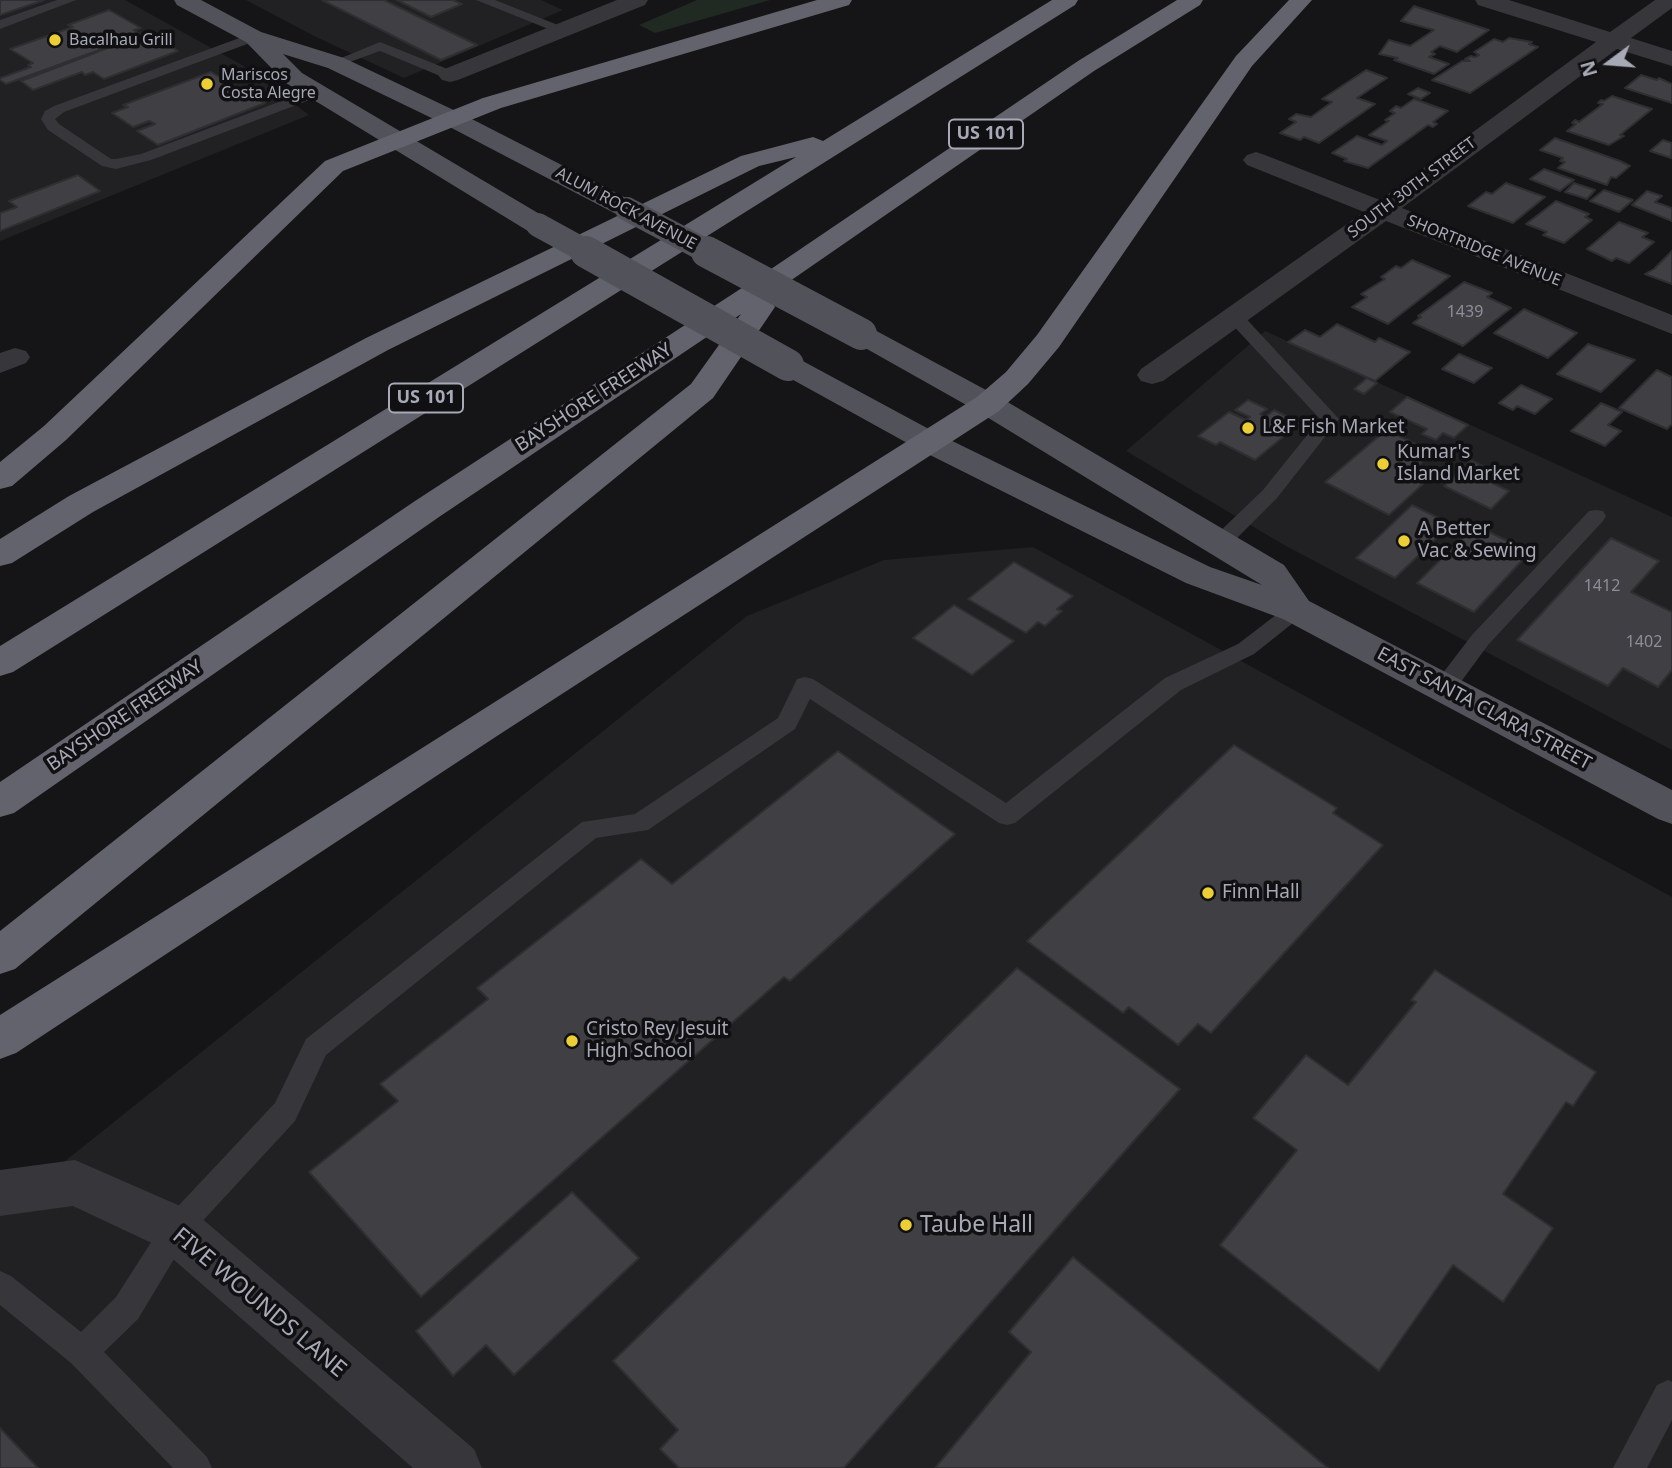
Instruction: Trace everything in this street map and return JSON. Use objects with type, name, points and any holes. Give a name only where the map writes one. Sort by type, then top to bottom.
[{"type":"highway","points":[[0,479],[55,433],[334,166],[492,103],[841,0]]},
{"type":"highway","name":"US 101","points":[[0,663],[1067,0]]},
{"type":"highway","name":"BAYSHORE FREEWAY","points":[[0,802],[426,509],[784,273],[1086,65],[1192,0]]},
{"type":"highway","points":[[0,1040],[471,734],[988,404],[1017,378],[1048,341],[1244,61],[1301,0]]},
{"type":"highway","points":[[0,555],[80,503],[402,332],[750,161],[853,135]]},
{"type":"highway","points":[[0,957],[702,391],[784,273]]},
{"type":"main road","name":"ALUM ROCK AVENUE","points":[[185,0],[253,37],[336,63],[453,119],[988,404]]},
{"type":"main road","name":"ALUM ROCK AVENUE","points":[[253,37],[294,78],[538,225],[929,442]]},
{"type":"main road","name":"EAST SANTA CLARA STREET","points":[[988,404],[1272,573],[1296,610]]},
{"type":"main road","name":"EAST SANTA CLARA STREET","points":[[929,442],[1199,575],[1296,610],[1672,808]]},
{"type":"street","points":[[450,75],[637,0]]},
{"type":"street","points":[[1486,0],[1672,59]]},
{"type":"street","name":"SOUTH 30TH STREET","points":[[1152,375],[1383,211],[1402,194],[1670,0]]},
{"type":"street","name":"SHORTRIDGE AVENUE","points":[[1256,160],[1672,325]]},
{"type":"street","name":"FIVE WOUNDS LANE","points":[[0,1193],[75,1183],[176,1230],[440,1463]]},
{"type":"lane","points":[[0,25],[69,0]]},
{"type":"lane","points":[[483,0],[561,29]]},
{"type":"lane","points":[[253,37],[59,109],[48,118],[53,127],[107,163],[116,164],[146,157],[318,92]]},
{"type":"lane","points":[[336,63],[380,46],[450,75]]},
{"type":"lane","points":[[1220,544],[1270,494],[1331,419],[1234,316]]},
{"type":"lane","points":[[1444,688],[1480,640],[1595,516]]},
{"type":"lane","points":[[82,1352],[127,1308],[176,1230],[285,1112],[316,1047],[590,829],[640,823],[787,723],[805,685],[1007,816],[1173,684],[1246,649],[1296,610]]},
{"type":"lane","points":[[0,1286],[82,1352],[196,1468]]},
{"type":"lane","points":[[1629,1468],[1668,1396],[1672,1399]]},
{"type":"shaded area","points":[[0,0],[125,0],[242,65],[309,115],[0,241]]},
{"type":"shaded area","points":[[246,0],[541,0],[563,10],[404,78],[314,36]]},
{"type":"shaded area","points":[[697,0],[770,0],[655,33],[639,25]]},
{"type":"shaded area","points":[[1265,331],[1672,517],[1672,750],[1284,545],[1126,451]]},
{"type":"shaded area","points":[[1033,547],[1672,897],[1672,1468],[0,1468],[0,1213],[747,616],[884,560]]},
{"type":"building","points":[[0,0],[44,0],[0,15]]},
{"type":"building","points":[[322,0],[384,0],[477,45],[441,60]]},
{"type":"building","points":[[397,0],[453,0],[462,4],[431,17]]},
{"type":"building","points":[[1414,6],[1489,30],[1457,52],[1440,46],[1431,52],[1435,54],[1429,57],[1449,64],[1434,74],[1394,60],[1398,58],[1379,54],[1389,40],[1410,46],[1434,30],[1401,21]]},
{"type":"building","points":[[109,10],[141,28],[134,30],[141,35],[6,84],[0,80],[31,67],[28,65],[33,63],[10,49],[73,27],[68,25]]},
{"type":"building","points":[[151,35],[178,51],[104,79],[93,72],[85,75],[82,72],[33,90],[21,81],[126,41],[129,43]]},
{"type":"building","points":[[1509,38],[1532,42],[1529,44],[1538,47],[1470,93],[1432,80],[1462,61],[1470,61],[1465,59],[1479,55],[1474,52],[1494,39],[1503,42]]},
{"type":"building","points":[[1366,70],[1387,78],[1357,98],[1375,104],[1319,143],[1280,133],[1296,122],[1289,119],[1296,114],[1311,117],[1332,102],[1322,99]]},
{"type":"building","points":[[211,72],[265,103],[158,145],[137,131],[155,124],[149,121],[133,127],[112,113],[128,107],[123,105]]},
{"type":"building","points":[[1641,75],[1657,80],[1659,78],[1672,84],[1672,103],[1625,88]]},
{"type":"building","points":[[1418,88],[1430,93],[1421,99],[1408,94]]},
{"type":"building","points":[[1612,96],[1652,109],[1620,135],[1624,136],[1609,145],[1567,131],[1576,124],[1572,123],[1575,120],[1579,122],[1603,104],[1598,103],[1601,100]]},
{"type":"building","points":[[1414,99],[1448,111],[1433,122],[1437,124],[1433,127],[1428,125],[1368,168],[1344,161],[1347,159],[1332,153],[1357,136],[1382,145],[1387,141],[1369,135],[1389,121],[1385,120],[1395,113],[1390,111],[1396,106],[1401,108]]},
{"type":"building","points":[[1555,138],[1630,166],[1616,178],[1611,177],[1607,185],[1558,168],[1565,162],[1560,161],[1563,158],[1540,150]]},
{"type":"building","points":[[1663,140],[1672,143],[1671,158],[1650,151]]},
{"type":"building","points":[[1544,169],[1574,180],[1560,191],[1530,179]]},
{"type":"building","points":[[78,175],[100,191],[0,231],[0,213],[17,207],[9,201]]},
{"type":"building","points":[[1506,183],[1545,197],[1513,223],[1468,206],[1486,192],[1492,194]]},
{"type":"building","points":[[1574,183],[1595,190],[1587,199],[1565,192]]},
{"type":"building","points":[[1604,190],[1633,200],[1619,212],[1590,201]]},
{"type":"building","points":[[1647,191],[1662,196],[1655,202],[1672,208],[1672,221],[1632,205]]},
{"type":"building","points":[[1556,201],[1589,214],[1585,217],[1592,220],[1564,243],[1543,235],[1547,232],[1526,224]]},
{"type":"building","points":[[1619,222],[1648,233],[1642,237],[1654,242],[1629,263],[1616,258],[1612,261],[1587,249]]},
{"type":"building","points":[[1672,251],[1672,284],[1645,274],[1654,269]]},
{"type":"building","points":[[1412,260],[1450,276],[1388,324],[1352,307],[1367,297],[1361,294],[1385,279],[1381,277],[1396,266],[1401,268]]},
{"type":"building","points":[[1464,282],[1492,293],[1487,297],[1511,308],[1463,346],[1413,323],[1421,317],[1418,316]]},
{"type":"building","points":[[1524,309],[1577,333],[1548,358],[1494,333]]},
{"type":"building","points":[[1337,324],[1375,342],[1379,338],[1410,352],[1375,381],[1288,342],[1305,330],[1320,337]]},
{"type":"building","points":[[1588,344],[1635,360],[1601,392],[1557,374]]},
{"type":"building","points":[[1459,354],[1492,368],[1474,383],[1442,369]]},
{"type":"building","points":[[1657,370],[1672,377],[1672,424],[1667,429],[1619,408]]},
{"type":"building","points":[[1367,378],[1377,383],[1364,394],[1354,389]]},
{"type":"building","points":[[1521,385],[1552,399],[1535,414],[1517,406],[1513,410],[1499,403]]},
{"type":"building","points":[[1407,397],[1468,425],[1454,438],[1443,433],[1436,440],[1422,434],[1427,429],[1390,412]]},
{"type":"building","name":"L&F Fish Market","points":[[1248,400],[1267,409],[1260,414],[1265,417],[1274,410],[1296,421],[1279,435],[1283,437],[1255,460],[1220,442],[1216,445],[1198,436],[1229,412],[1246,420],[1250,417],[1235,410]]},
{"type":"building","points":[[1601,403],[1622,412],[1608,425],[1621,431],[1605,446],[1571,431]]},
{"type":"building","name":"Kumar's Island Market","points":[[1386,430],[1433,452],[1407,476],[1423,484],[1389,515],[1325,482]]},
{"type":"building","points":[[1471,460],[1486,468],[1478,476],[1509,491],[1491,509],[1444,486]]},
{"type":"building","name":"A Better Vac & Sewing","points":[[1412,505],[1451,524],[1395,578],[1356,558]]},
{"type":"building","points":[[1475,525],[1530,552],[1474,612],[1417,583]]},
{"type":"building","points":[[1611,538],[1659,561],[1631,592],[1672,612],[1672,670],[1658,687],[1623,668],[1608,686],[1517,640]]},
{"type":"building","points":[[1014,562],[1073,596],[1057,609],[1062,611],[1045,626],[1038,622],[1026,633],[968,599]]},
{"type":"building","points":[[954,605],[1014,641],[972,675],[913,638]]},
{"type":"building","name":"Finn Hall","points":[[1234,745],[1337,808],[1333,813],[1383,845],[1211,1033],[1198,1024],[1178,1045],[1129,1007],[1123,1013],[1027,941]]},
{"type":"building","name":"Cristo Rey Jesuit High School","points":[[838,751],[955,834],[790,981],[784,977],[421,1297],[309,1172],[398,1101],[380,1084],[488,999],[477,988],[641,859],[672,884]]},
{"type":"building","name":"Taube Hall","points":[[1017,968],[1180,1089],[844,1468],[679,1468],[660,1449],[678,1430],[613,1361]]},
{"type":"building","points":[[1435,970],[1596,1072],[1573,1106],[1566,1102],[1503,1194],[1553,1228],[1503,1302],[1453,1265],[1379,1371],[1220,1245],[1297,1150],[1253,1118],[1306,1055],[1348,1085],[1416,1002],[1411,1000]]},
{"type":"building","points":[[572,1192],[639,1258],[514,1375],[486,1345],[453,1376],[416,1331]]},
{"type":"building","points":[[1073,1257],[1328,1468],[935,1468],[1031,1352],[1009,1332]]},
{"type":"building","points":[[0,1428],[38,1468],[0,1468]]},
{"type":"place","name":"Bacalhau Grill","points":[[55,40]]},
{"type":"place","name":"Mariscos Costa Alegre","points":[[207,84]]},
{"type":"place","name":"L&F Fish Market","points":[[1248,428]]},
{"type":"place","name":"Kumar's Island Market","points":[[1383,464]]},
{"type":"place","name":"A Better Vac & Sewing","points":[[1404,541]]},
{"type":"place","name":"Finn Hall","points":[[1208,893]]},
{"type":"place","name":"Cristo Rey Jesuit High School","points":[[572,1041]]},
{"type":"place","name":"Taube Hall","points":[[906,1225]]}]
